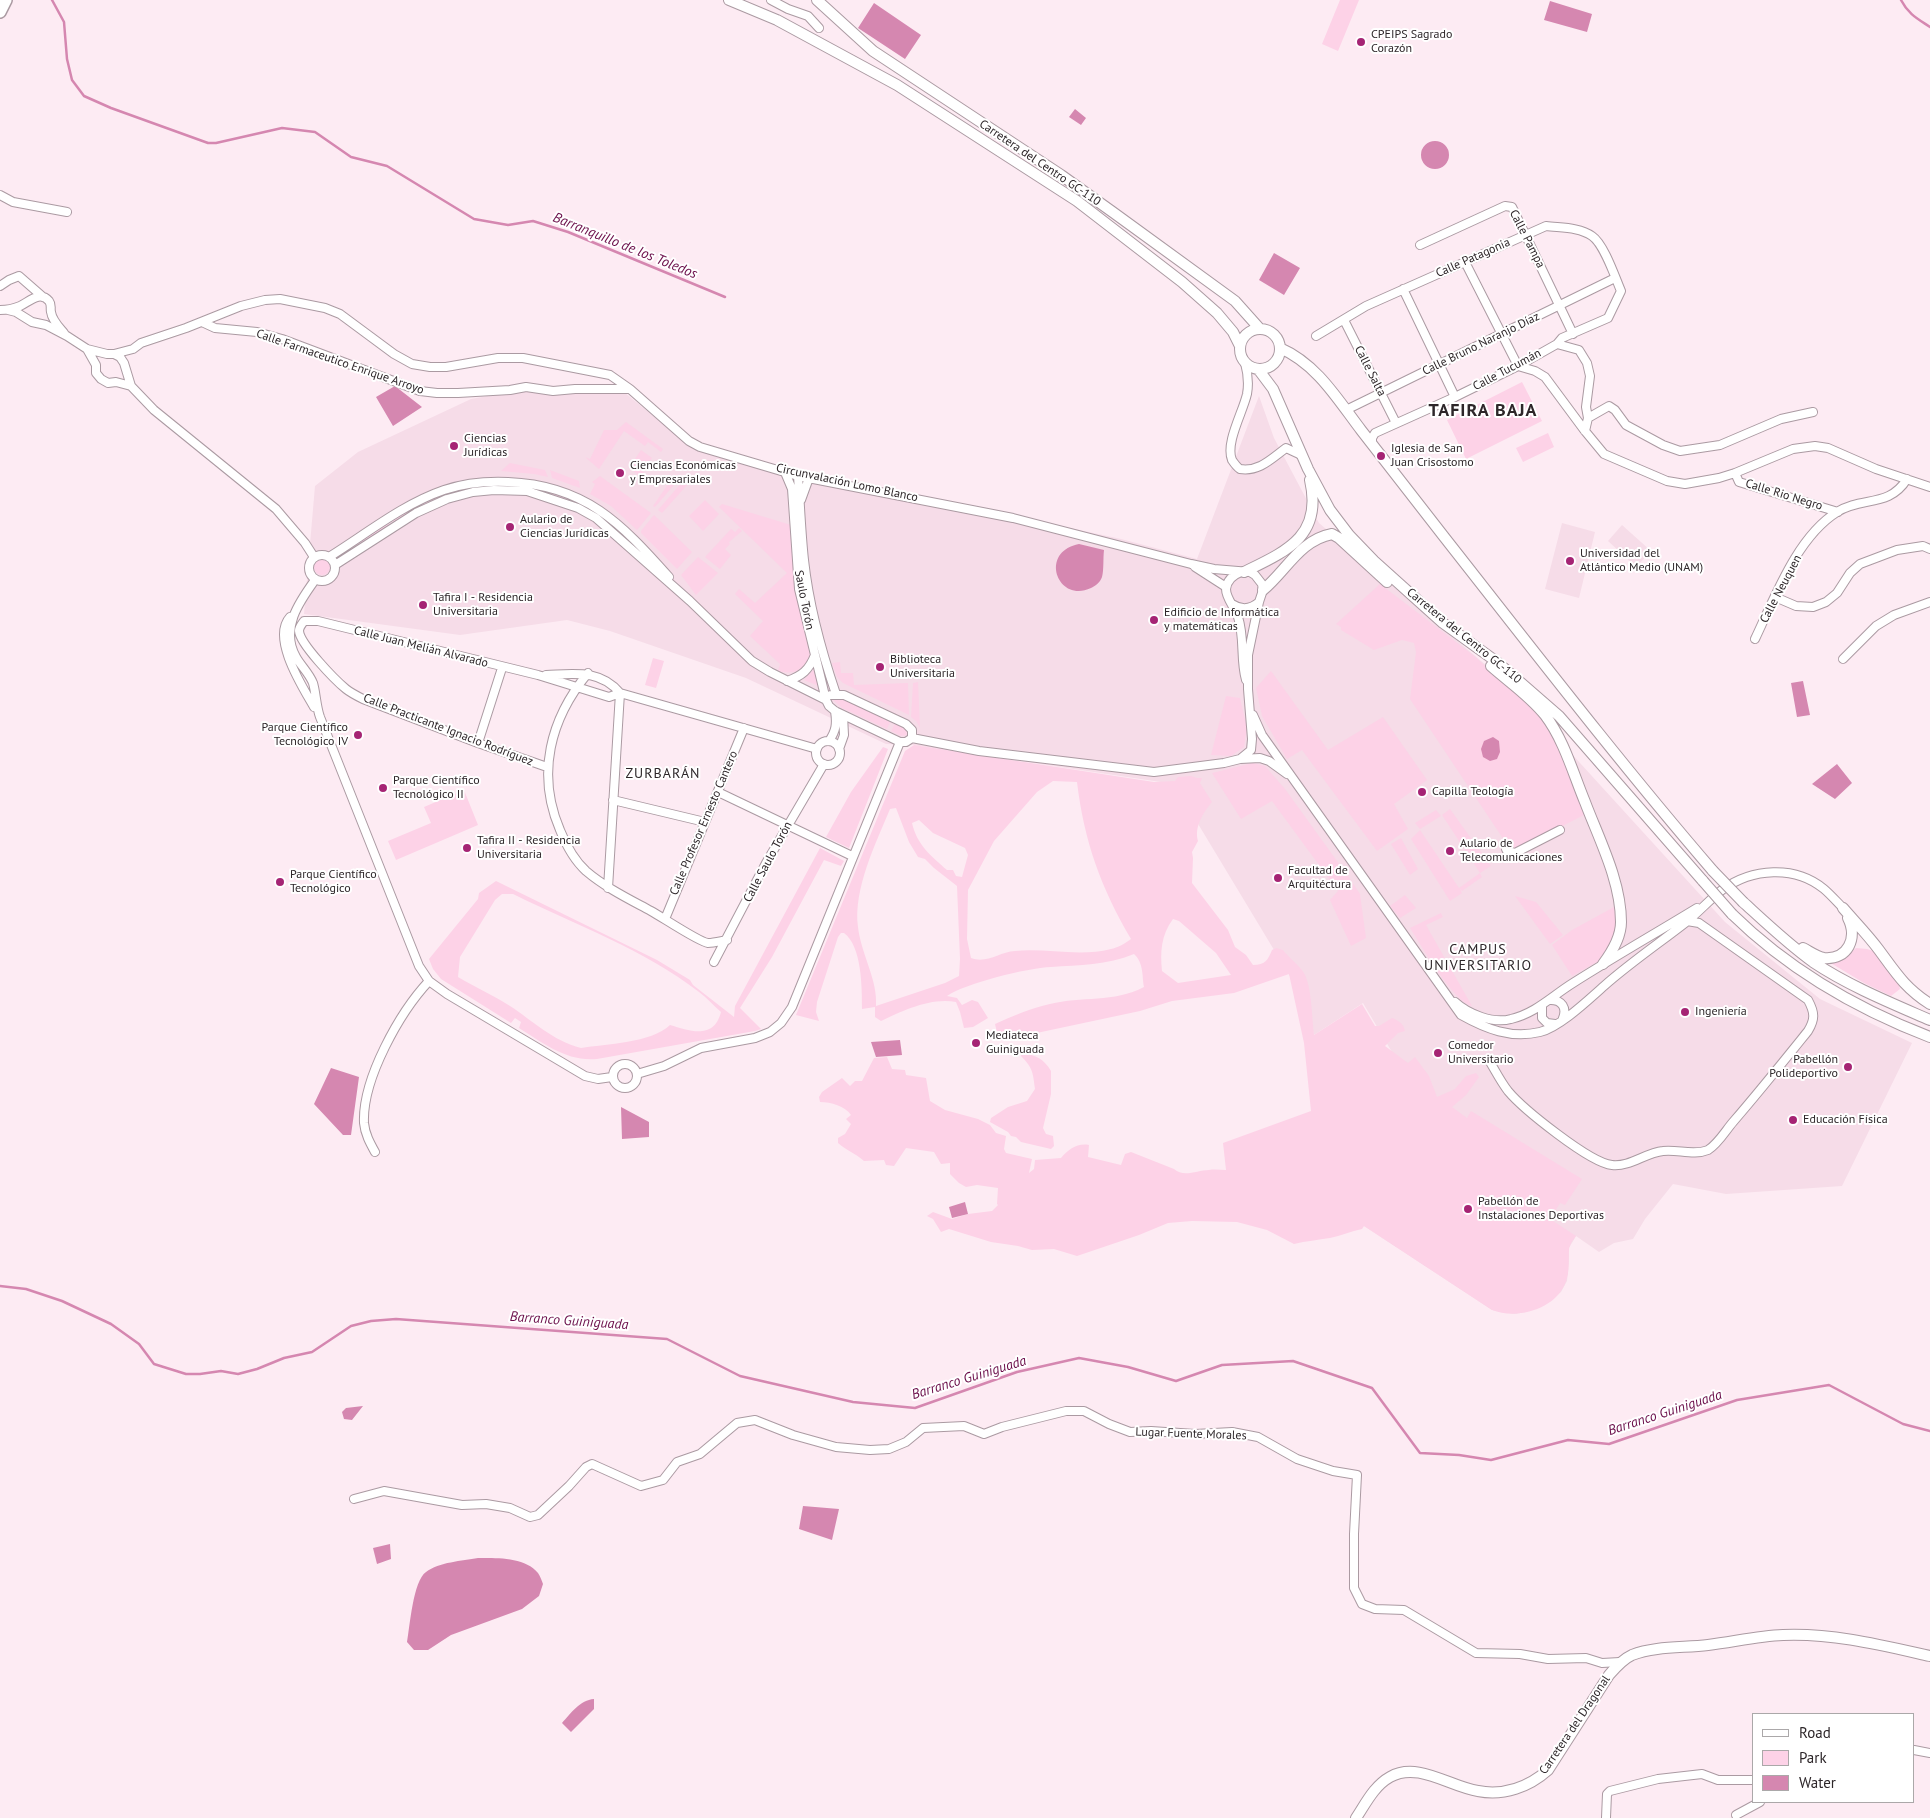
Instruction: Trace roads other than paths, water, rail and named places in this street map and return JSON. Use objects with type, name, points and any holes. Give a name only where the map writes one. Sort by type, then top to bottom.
[{"type":"highway","points":[[0,4],[5,0]]},
{"type":"highway","points":[[0,12],[5,0]]},
{"type":"main road","name":"Carretera del Centro GC-110","points":[[729,0],[777,20],[897,85],[1077,201],[1182,282],[1218,313],[1233,332],[1240,346]]},
{"type":"main road","name":"Carretera del Centro GC-110","points":[[817,0],[873,50],[1061,175],[1235,301],[1260,329]]},
{"type":"main road","points":[[1260,329],[1272,332],[1279,342],[1280,354],[1268,368],[1258,369],[1245,363],[1240,346],[1247,334],[1253,330],[1260,329]]},
{"type":"main road","points":[[1280,348],[1297,356],[1311,367],[1646,794],[1713,871],[1780,936],[1814,962],[1844,979],[1930,1020]]},
{"type":"main road","name":"Carretera del Centro GC-110","points":[[1258,369],[1273,389],[1308,470],[1330,510],[1349,535],[1374,561],[1443,623],[1497,662],[1559,716],[1732,914],[1756,938],[1786,960],[1876,1015],[1930,1037]]},
{"type":"main road","points":[[1242,572],[1275,557],[1290,547],[1309,523],[1314,498],[1308,470]]},
{"type":"main road","points":[[1263,590],[1274,581],[1288,561],[1308,545],[1323,536],[1332,534],[1339,538],[1408,600],[1443,623],[1528,697],[1545,716],[1562,745],[1610,867],[1621,923],[1610,954],[1603,964]]},
{"type":"main road","points":[[1780,936],[1823,958],[1837,956],[1847,948],[1853,939],[1852,926],[1843,908]]},
{"type":"main road","points":[[1843,908],[1879,950],[1888,966],[1904,984],[1930,1004]]},
{"type":"main road","points":[[1847,948],[1858,944],[1868,944],[1879,950]]},
{"type":"main road","name":"Carretera del Dragonal","points":[[1356,1818],[1375,1790],[1391,1777],[1408,1772],[1432,1776],[1478,1792],[1500,1792],[1520,1788],[1536,1781],[1548,1770],[1609,1675],[1620,1662],[1631,1655],[1650,1650],[1707,1645],[1781,1635],[1813,1635],[1847,1638],[1930,1656]]},
{"type":"street","points":[[771,0],[788,9],[808,16],[819,28]]},
{"type":"street","points":[[0,195],[13,202],[67,212]]},
{"type":"street","name":"Calle Pampa","points":[[1420,245],[1505,206],[1512,206],[1573,334]]},
{"type":"street","name":"Calle Patagonia","points":[[1316,336],[1366,306],[1546,226],[1575,229],[1592,236],[1602,248],[1615,278]]},
{"type":"street","points":[[1465,262],[1518,366],[1535,370],[1545,377],[1604,454],[1667,481],[1685,484],[1734,474],[1780,453],[1815,446],[1828,448],[1876,469],[1930,488]]},
{"type":"street","points":[[0,286],[19,276],[48,300],[55,322],[67,336]]},
{"type":"street","name":"Calle Bruno Naranjo Díaz","points":[[1346,410],[1615,278]]},
{"type":"street","name":"Calle Tucumán","points":[[1372,444],[1372,438],[1375,433],[1518,366],[1556,344],[1562,338],[1608,318],[1621,291],[1615,278]]},
{"type":"street","points":[[27,282],[30,301]]},
{"type":"street","points":[[1402,289],[1455,397]]},
{"type":"street","points":[[4,310],[36,297],[43,297]]},
{"type":"street","name":"Circunvalación Lomo Blanco","points":[[114,354],[133,349],[141,343],[241,306],[265,300],[280,299],[325,308],[340,314],[394,354],[412,364],[446,367],[498,358],[523,358],[610,375],[630,389],[689,441],[700,447],[784,470],[798,476],[1013,518],[1191,564],[1242,572]]},
{"type":"street","points":[[4,310],[16,312],[32,322],[46,325],[87,349],[114,354],[120,357],[131,386],[154,410],[276,509],[305,543],[314,557]]},
{"type":"street","name":"Calle Salta","points":[[1344,320],[1396,423]]},
{"type":"street","name":"Calle Farmaceutico Enrique Arroyo","points":[[202,322],[215,328],[257,332],[282,339],[420,390],[437,393],[510,390],[526,387],[553,391],[630,389]]},
{"type":"street","points":[[1556,344],[1579,350],[1587,363],[1590,376],[1586,407],[1588,418],[1585,431]]},
{"type":"street","points":[[87,349],[96,364],[96,373],[101,379],[108,383],[116,382],[131,386]]},
{"type":"street","points":[[116,382],[123,376],[125,366],[133,349]]},
{"type":"street","points":[[1245,363],[1249,379],[1248,388],[1230,450],[1232,460],[1240,470],[1249,471],[1259,468],[1286,448],[1301,455]]},
{"type":"street","points":[[1588,418],[1609,406],[1615,410],[1626,425],[1663,445],[1680,451],[1720,445],[1781,419],[1813,412]]},
{"type":"street","name":"Saulo Torón","points":[[784,470],[792,489],[799,589],[826,700]]},
{"type":"street","name":"Calle Rio Negro","points":[[1734,474],[1739,482],[1838,512]]},
{"type":"street","name":"Saulo Torón","points":[[798,476],[804,561],[813,616],[823,658],[836,694]]},
{"type":"street","points":[[800,502],[809,478]]},
{"type":"street","name":"Calle Neuquen","points":[[1755,639],[1786,574],[1813,533],[1838,512],[1889,496],[1900,490],[1907,479]]},
{"type":"street","points":[[329,557],[411,505],[444,490],[472,483],[494,481],[530,483],[583,499],[602,511],[634,538],[690,601]]},
{"type":"street","points":[[335,565],[416,514],[447,499],[473,492],[527,491],[578,508],[596,518],[690,601],[752,661],[826,700],[829,706],[839,713],[900,742],[906,742],[912,738],[979,751],[1154,772],[1224,763],[1240,759],[1260,758],[1269,761],[1292,778]]},
{"type":"street","points":[[1775,597],[1796,606],[1812,607],[1826,602],[1837,593],[1850,573],[1860,564],[1897,550],[1923,546],[1930,549]]},
{"type":"street","points":[[321,555],[329,557],[335,565],[334,573],[329,579],[322,582],[315,580],[308,569],[309,563],[314,557],[321,555]]},
{"type":"street","points":[[1191,564],[1226,587]]},
{"type":"street","points":[[1240,759],[1251,750],[1248,655],[1263,590],[1259,579],[1255,575],[1242,572],[1231,578],[1226,587],[1227,596],[1238,617],[1242,639],[1243,671],[1248,689]]},
{"type":"street","points":[[315,580],[294,612],[290,636],[291,647],[313,684],[315,704],[419,966],[430,981],[447,994],[585,1076],[598,1079],[612,1077]]},
{"type":"street","points":[[1232,604],[1246,609],[1255,606],[1259,602]]},
{"type":"street","points":[[1843,659],[1876,626],[1894,615],[1930,602]]},
{"type":"street","name":"Calle Juan Melián Alvarado","points":[[304,621],[318,621],[502,668],[538,675],[610,697],[620,693]]},
{"type":"street","name":"Calle Practicante Ignacio Rodríguez","points":[[304,621],[300,626],[299,632],[304,643],[346,689],[363,699],[547,767]]},
{"type":"street","points":[[787,681],[799,677],[806,671],[815,655]]},
{"type":"street","points":[[478,743],[502,668]]},
{"type":"street","points":[[588,674],[577,686],[560,716],[547,767],[549,797],[568,849],[585,870],[608,888],[706,943],[727,940]]},
{"type":"street","name":"Calle Juan Melián Alvarado","points":[[538,675],[588,674],[612,683],[620,693],[817,749]]},
{"type":"street","points":[[608,888],[620,693]]},
{"type":"street","points":[[826,700],[830,695],[844,695],[906,724],[912,730],[912,738]]},
{"type":"street","points":[[1249,698],[1254,719],[1262,735],[1292,778],[1461,1015],[1480,1026],[1499,1032],[1530,1034],[1542,1031],[1555,1024],[1577,1010],[1616,976],[1688,921],[1709,900]]},
{"type":"street","points":[[829,741],[834,733],[839,713]]},
{"type":"street","points":[[839,713],[844,735],[839,749],[839,758],[833,764],[824,764],[817,758],[817,749],[822,743],[829,741],[835,743],[839,749]]},
{"type":"street","name":"Calle Profesor Ernesto Cantero","points":[[664,919],[744,728]]},
{"type":"street","points":[[637,1074],[664,1066],[701,1048],[755,1038],[770,1032],[781,1023],[792,1007],[900,742]]},
{"type":"street","name":"Calle Saulo Torón","points":[[714,962],[766,863],[824,764]]},
{"type":"street","points":[[718,792],[852,856]]},
{"type":"street","points":[[613,800],[705,822]]},
{"type":"street","points":[[1506,849],[1515,853],[1560,830]]},
{"type":"street","points":[[1446,992],[1460,1007],[1488,1019],[1509,1020],[1542,1006],[1567,987],[1709,900],[1739,879],[1759,874],[1778,872],[1800,875],[1824,888],[1843,908]]},
{"type":"street","points":[[1490,1062],[1508,1090],[1520,1103],[1588,1156],[1601,1162],[1613,1165],[1627,1163],[1664,1150],[1697,1152],[1708,1149],[1808,1032],[1814,1021],[1812,1007],[1808,1000],[1699,923],[1688,921]]},
{"type":"street","points":[[375,1152],[368,1140],[364,1125],[369,1087],[379,1060],[395,1030],[422,989],[430,981]]},
{"type":"street","points":[[1551,1000],[1562,1003],[1565,1010],[1564,1018]]},
{"type":"street","points":[[1542,1006],[1542,1018],[1547,1023],[1555,1024]]},
{"type":"street","points":[[623,1064],[632,1066],[637,1074],[635,1083],[627,1088],[617,1086],[612,1077],[615,1068],[623,1064]]},
{"type":"street","name":"Lugar Fuente Morales","points":[[354,1500],[384,1491],[462,1506],[486,1504],[510,1508],[530,1517],[538,1515],[586,1467],[592,1464],[641,1486],[663,1480],[677,1462],[700,1454],[737,1423],[755,1420],[793,1435],[836,1446],[870,1450],[889,1449],[906,1442],[924,1428],[964,1426],[984,1434],[1002,1427],[1066,1411],[1084,1412],[1130,1432],[1151,1430],[1195,1434],[1232,1432],[1258,1437],[1297,1459],[1333,1471],[1357,1475],[1354,1588],[1362,1604],[1375,1610],[1404,1610],[1476,1653],[1520,1654],[1548,1659],[1586,1658],[1602,1663],[1620,1662]]},
{"type":"street","points":[[1915,1750],[1930,1753]]},
{"type":"street","points":[[1606,1818],[1607,1794],[1610,1791],[1648,1782],[1702,1774],[1718,1780],[1752,1780]]},
{"type":"street","points":[[1736,1815],[1758,1803]]},
{"type":"water","points":[[1550,1],[1592,14],[1587,32],[1544,20]]},
{"type":"water","points":[[874,3],[921,35],[905,59],[858,28]]},
{"type":"water","points":[[1075,109],[1086,118],[1081,125],[1069,117]]},
{"type":"water","points":[[1435,141],[1445,145],[1449,155],[1445,165],[1435,169],[1425,165],[1421,155],[1425,145]]},
{"type":"water","points":[[1274,253],[1300,268],[1284,295],[1259,280]]},
{"type":"water","points":[[395,386],[422,407],[393,426],[376,397]]},
{"type":"water","points":[[1079,544],[1104,550],[1101,579],[1093,587],[1079,591],[1069,589],[1062,583],[1057,575],[1056,566],[1059,556],[1066,549]]},
{"type":"water","points":[[1803,681],[1810,715],[1797,717],[1791,683]]},
{"type":"water","points":[[1493,737],[1499,741],[1500,752],[1497,759],[1490,761],[1483,757],[1481,749],[1484,741]]},
{"type":"water","points":[[1837,764],[1852,783],[1835,799],[1812,784]]},
{"type":"water","points":[[900,1040],[902,1055],[876,1057],[871,1042]]},
{"type":"water","points":[[331,1068],[359,1077],[351,1135],[343,1135],[314,1104]]},
{"type":"water","points":[[621,1107],[649,1122],[649,1137],[622,1139]]},
{"type":"water","points":[[965,1202],[968,1214],[952,1218],[949,1207]]},
{"type":"water","points":[[363,1406],[352,1420],[344,1419],[342,1412],[346,1408]]},
{"type":"water","points":[[803,1506],[839,1509],[832,1540],[799,1529]]},
{"type":"water","points":[[390,1544],[391,1559],[377,1564],[373,1548]]},
{"type":"water","points":[[478,1558],[518,1561],[526,1564],[538,1573],[543,1584],[539,1596],[522,1609],[451,1635],[428,1650],[414,1650],[407,1642],[415,1594],[422,1577],[426,1572],[437,1566]]},
{"type":"water","points":[[594,1699],[594,1709],[571,1732],[562,1723],[580,1704]]},
{"type":"waterway","name":"Barranquillo de los Toledos","points":[[52,0],[64,22],[67,59],[72,80],[84,96],[111,108],[208,143],[216,143],[282,128],[315,132],[351,157],[387,166],[474,219],[508,225],[533,221],[568,232],[725,297]]},
{"type":"waterway","points":[[1901,0],[1910,13],[1930,27]]},
{"type":"waterway","name":"Barranco Guiniguada","points":[[0,1286],[26,1289],[62,1301],[111,1324],[139,1344],[154,1364],[186,1374],[221,1371],[238,1374],[257,1369],[284,1358],[312,1352],[351,1326],[371,1321],[396,1319],[667,1339],[740,1376],[853,1402],[915,1408],[1017,1372],[1079,1358],[1128,1367],[1176,1381],[1222,1365],[1293,1361],[1372,1388],[1420,1453],[1459,1455],[1491,1460],[1568,1440],[1609,1444],[1737,1400],[1829,1385],[1903,1424],[1930,1431]]},
{"type":"place","name":"CPEIPS Sagrado Corazón","points":[[1361,42]]},
{"type":"place","name":"Ciencias Jurídicas","points":[[454,446]]},
{"type":"place","name":"Iglesia de San Juan Crisostomo","points":[[1381,456]]},
{"type":"place","name":"Ciencias Económicas y Empresariales","points":[[620,473]]},
{"type":"place","name":"Aulario de Ciencias Jurídicas","points":[[510,527]]},
{"type":"place","name":"Universidad del Atlántico Medio (UNAM)","points":[[1570,561]]},
{"type":"place","name":"Tafira I - Residencia Universitaria","points":[[423,605]]},
{"type":"place","name":"Edificio de Informática y matemáticas","points":[[1154,620]]},
{"type":"place","name":"Biblioteca Universitaria","points":[[880,667]]},
{"type":"place","name":"Parque Científico Tecnológico IV","points":[[358,735]]},
{"type":"place","name":"Parque Científico Tecnológico II","points":[[383,788]]},
{"type":"place","name":"Capilla Teología","points":[[1422,792]]},
{"type":"place","name":"Tafira II - Residencia Universitaria","points":[[467,848]]},
{"type":"place","name":"Aulario de Telecomunicaciones","points":[[1450,851]]},
{"type":"place","name":"Facultad de Arquitéctura","points":[[1278,878]]},
{"type":"place","name":"Parque Científico Tecnológico","points":[[280,882]]},
{"type":"place","name":"Ingeniería","points":[[1685,1012]]},
{"type":"place","name":"Mediateca Guiniguada","points":[[976,1043]]},
{"type":"place","name":"Comedor Universitario","points":[[1438,1053]]},
{"type":"place","name":"Pabellón Polideportivo","points":[[1848,1067]]},
{"type":"place","name":"Educación Física","points":[[1793,1120]]},
{"type":"place","name":"Pabellón de Instalaciones Deportivas","points":[[1468,1209]]},
{"type":"district","name":"TAFIRA BAJA","points":[[1483,411]]},
{"type":"district","name":"ZURBARÁN","points":[[663,774]]},
{"type":"district","name":"CAMPUS UNIVERSITARIO","points":[[1478,958]]}]
